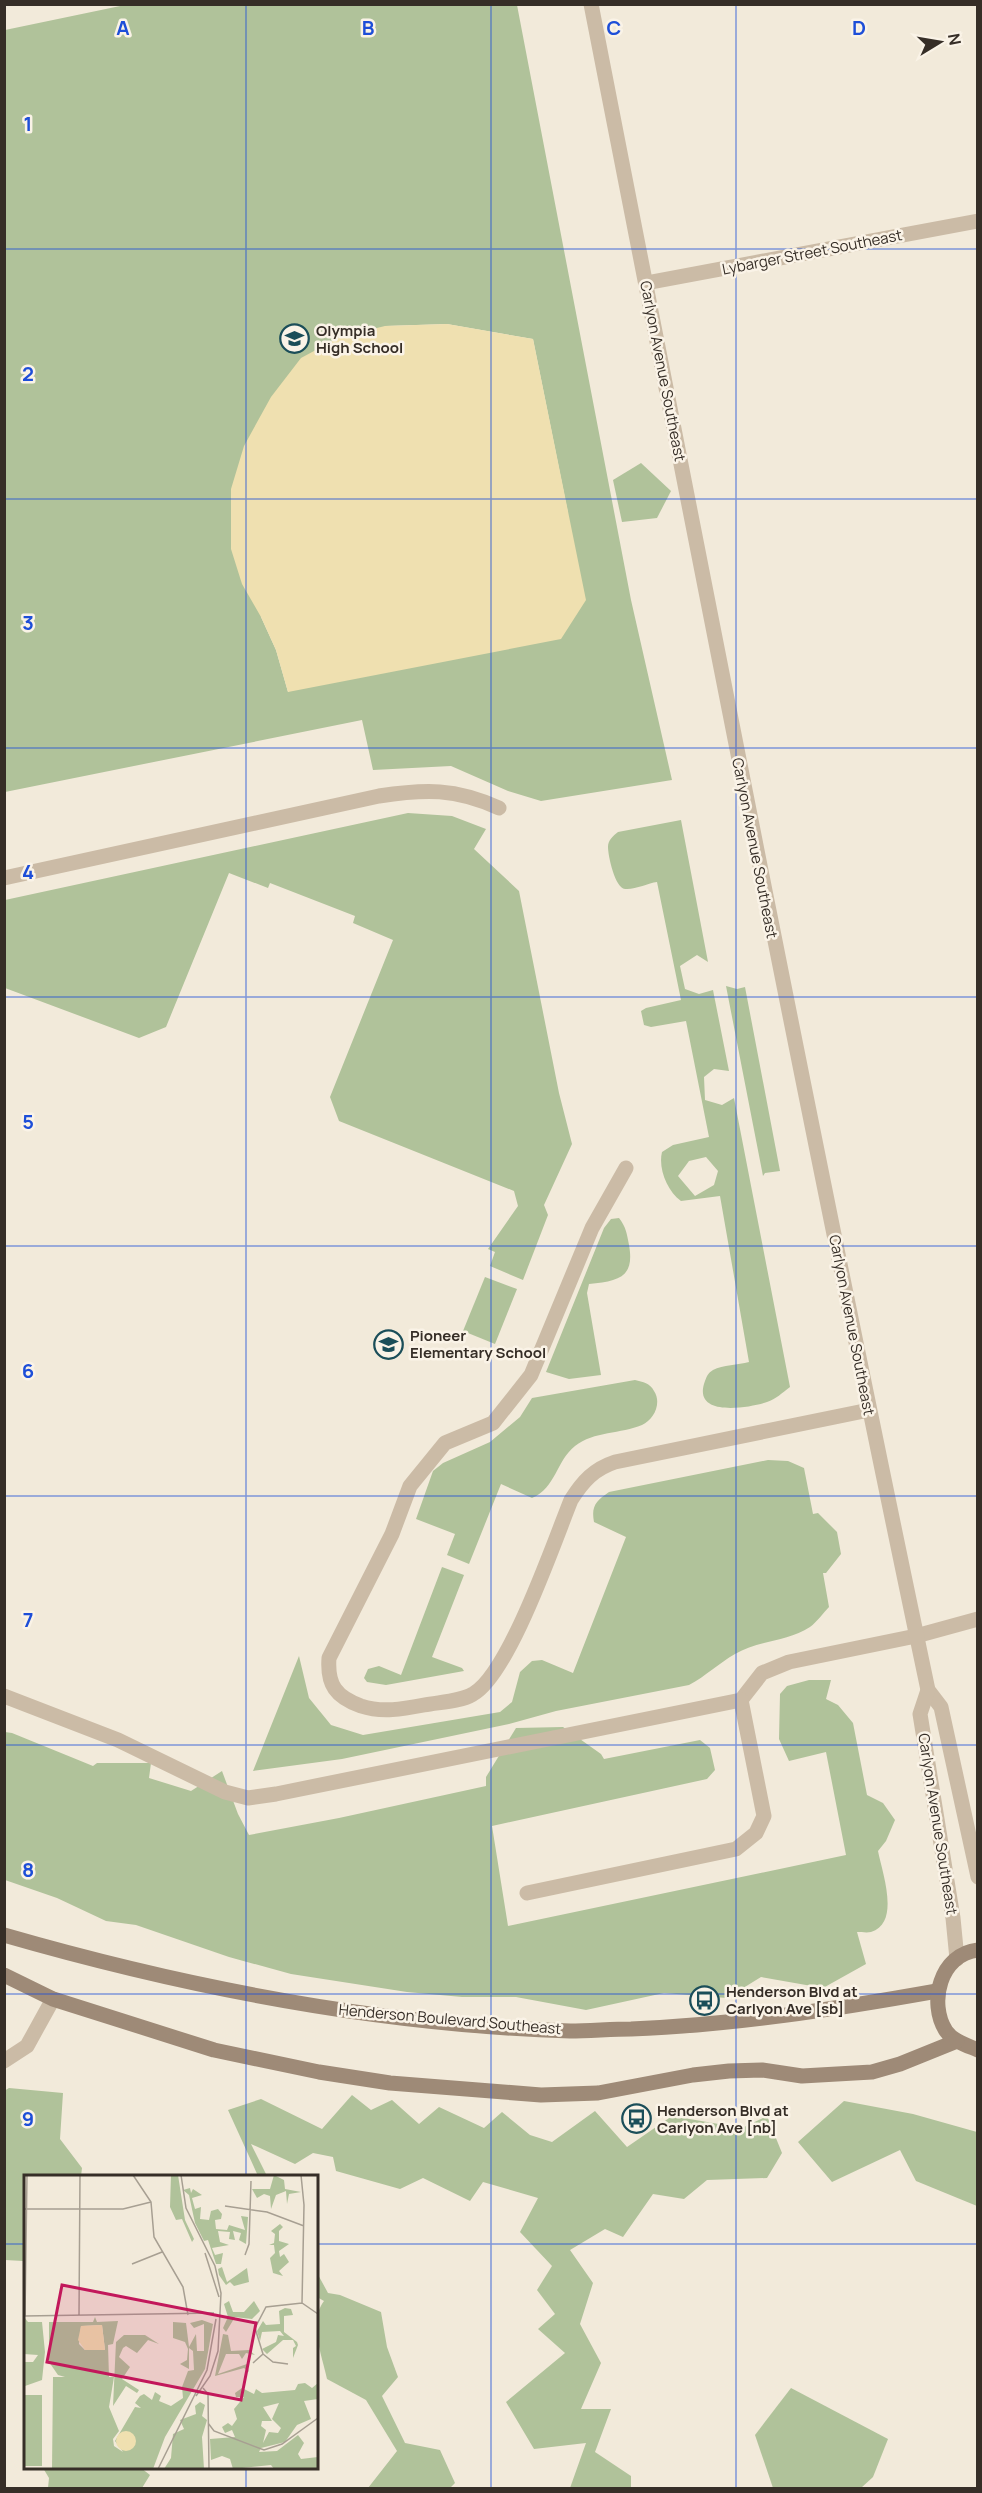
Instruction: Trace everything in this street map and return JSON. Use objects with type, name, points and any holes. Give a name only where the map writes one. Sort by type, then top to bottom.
[{"type":"main road","name":"Henderson Boulevard Southeast","points":[[4,1935],[95,1961],[287,2002],[419,2019],[571,2031],[666,2027],[774,2017],[937,1991]]},
{"type":"main road","points":[[978,1950],[957,1959],[943,1974],[937,1991],[938,2014],[947,2032],[957,2041],[978,2050]]},
{"type":"main road","points":[[4,1975],[53,1999],[214,2050],[319,2072],[390,2083],[541,2095],[598,2093],[693,2075],[729,2071],[762,2070],[802,2076],[872,2072],[900,2064],[957,2041]]},
{"type":"street","name":"Carlyon Avenue Southeast","points":[[591,4],[742,784],[869,1410],[928,1690],[941,1707],[978,1877]]},
{"type":"street","name":"Lybarger Street Southeast","points":[[646,283],[978,221]]},
{"type":"street","points":[[4,878],[379,796],[420,790],[453,792],[499,808]]},
{"type":"street","points":[[626,1168],[592,1228],[531,1375],[493,1423],[445,1443],[410,1486],[392,1534],[329,1658],[328,1673],[334,1690],[347,1701],[369,1709],[396,1710],[472,1695],[486,1684],[518,1629],[571,1500],[583,1482],[599,1468],[615,1462],[869,1410]]},
{"type":"street","points":[[4,1696],[118,1740],[225,1792],[248,1798],[741,1700],[762,1673],[789,1662],[916,1636],[978,1619]]},
{"type":"street","name":"Carlyon Avenue Southeast","points":[[928,1690],[920,1714],[953,1918],[957,1959]]},
{"type":"street","points":[[527,1893],[736,1849],[756,1833],[764,1816],[741,1700]]},
{"type":"street","points":[[4,2061],[27,2046],[53,1999]]},
{"type":"green space","name":"Olympia High School","points":[[125,5],[517,5],[631,600],[672,780],[541,801],[508,791],[451,766],[373,770],[362,720],[5,792],[5,30]],"holes":[[[447,324],[533,339],[568,513],[288,692],[276,650],[261,617],[385,326]]]},
{"type":"green space","points":[[641,463],[671,491],[657,518],[622,522],[613,480]]},
{"type":"green space","points":[[408,813],[452,816],[486,829],[474,849],[519,891],[559,1093],[572,1144],[544,1205],[548,1215],[523,1280],[490,1266],[495,1252],[488,1249],[518,1206],[514,1191],[339,1121],[330,1097],[393,940],[353,923],[355,916],[270,883],[268,888],[229,873],[166,1027],[139,1038],[5,988],[5,900]]},
{"type":"green space","points":[[681,820],[708,962],[697,955],[680,966],[685,989],[699,994],[713,990],[729,1071],[714,1069],[704,1077],[705,1100],[722,1105],[734,1098],[790,1387],[767,1402],[724,1408],[706,1401],[703,1393],[705,1381],[711,1371],[749,1362],[720,1196],[681,1201],[668,1185],[661,1165],[662,1152],[673,1145],[709,1137],[686,1021],[651,1027],[644,1025],[641,1011],[681,1000],[657,882],[625,889],[615,878],[608,847],[610,840],[618,832]],"holes":[[[706,1157],[718,1171],[714,1185],[695,1196],[678,1176],[689,1161]]]},
{"type":"green space","points":[[726,986],[737,989],[745,987],[780,1171],[765,1173],[763,1176]]},
{"type":"green space","points":[[619,1218],[625,1228],[629,1245],[630,1256],[627,1271],[616,1279],[589,1284],[587,1293],[601,1375],[569,1379],[546,1372],[604,1228],[611,1219]]},
{"type":"green space","points":[[485,1277],[517,1289],[495,1344],[463,1331]]},
{"type":"green space","points":[[635,1380],[652,1388],[656,1396],[656,1411],[650,1419],[642,1425],[582,1441],[569,1452],[546,1488],[532,1498],[501,1484],[469,1564],[447,1555],[455,1534],[416,1519],[433,1471],[443,1463],[490,1442],[520,1417],[532,1398]]},
{"type":"green space","points":[[768,1460],[788,1461],[804,1468],[813,1514],[818,1513],[837,1532],[841,1554],[826,1573],[823,1573],[829,1607],[810,1627],[792,1636],[744,1649],[689,1685],[556,1711],[509,1724],[342,1759],[253,1771],[299,1656],[309,1698],[331,1725],[363,1735],[500,1712],[512,1702],[520,1672],[532,1661],[542,1660],[573,1673],[626,1537],[594,1522],[593,1512],[598,1501],[609,1492]]},
{"type":"green space","points":[[442,1567],[464,1575],[432,1657],[462,1668],[464,1671],[386,1685],[367,1682],[364,1678],[368,1669],[379,1666],[401,1675]]},
{"type":"green space","points":[[809,1680],[831,1680],[826,1699],[838,1705],[853,1723],[867,1795],[883,1803],[895,1820],[886,1841],[878,1851],[887,1896],[885,1918],[880,1927],[871,1932],[857,1932],[866,1964],[823,1988],[761,1977],[727,1998],[664,1993],[586,2010],[516,1997],[462,1997],[407,1992],[291,1974],[229,1957],[136,1925],[106,1921],[57,1898],[5,1880],[5,1732],[93,1766],[97,1763],[151,1763],[149,1778],[191,1791],[222,1771],[238,1814],[249,1835],[486,1786],[486,1777],[516,1728],[563,1727],[601,1754],[604,1759],[700,1740],[710,1748],[715,1770],[707,1779],[492,1826],[508,1926],[846,1855],[826,1752],[789,1761],[779,1739],[780,1694],[787,1686]]},
{"type":"green space","points":[[9,2088],[63,2093],[60,2139],[82,2168],[81,2175],[24,2175],[23,2261],[5,2260],[4,2091]]},
{"type":"green space","points":[[352,2095],[371,2110],[392,2100],[419,2124],[439,2107],[484,2128],[502,2112],[530,2135],[552,2142],[595,2111],[627,2147],[672,2116],[742,2128],[767,2116],[782,2153],[767,2178],[707,2180],[684,2199],[653,2194],[623,2237],[605,2229],[570,2250],[593,2283],[580,2324],[601,2363],[581,2409],[611,2409],[595,2452],[631,2476],[631,2488],[570,2488],[586,2443],[534,2449],[506,2402],[565,2353],[538,2329],[555,2314],[537,2290],[552,2266],[520,2232],[538,2198],[483,2182],[470,2201],[423,2178],[400,2189],[336,2171],[333,2157],[313,2153],[295,2164],[251,2144],[266,2175],[258,2175],[228,2110],[261,2099],[322,2129]]},
{"type":"green space","points":[[844,2101],[913,2114],[977,2132],[977,2206],[916,2181],[900,2150],[832,2182],[798,2142]]},
{"type":"green space","points":[[318,2275],[328,2293],[340,2295],[381,2312],[387,2347],[398,2377],[382,2396],[405,2443],[440,2450],[455,2483],[450,2488],[368,2488],[397,2451],[366,2400],[327,2379],[318,2339],[318,2314],[324,2301],[318,2298]]},
{"type":"green space","points":[[791,2388],[888,2439],[873,2477],[861,2488],[773,2488],[755,2435]]},
{"type":"green space","points":[[44,2469],[142,2469],[150,2475],[142,2488],[48,2488],[49,2478]]},
{"type":"sand","points":[[447,324],[533,339],[586,600],[561,639],[288,692],[276,650],[242,584],[231,549],[231,489],[244,446],[271,397],[301,358],[340,337],[385,326]]},
{"type":"place","name":"Olympia High School","points":[[295,339]]},
{"type":"place","name":"Pioneer Elementary School","points":[[389,1344]]},
{"type":"place","name":"Henderson Blvd at Carlyon Ave [sb]","points":[[705,2000]]},
{"type":"place","name":"Henderson Blvd at Carlyon Ave [nb]","points":[[636,2119]]}]
